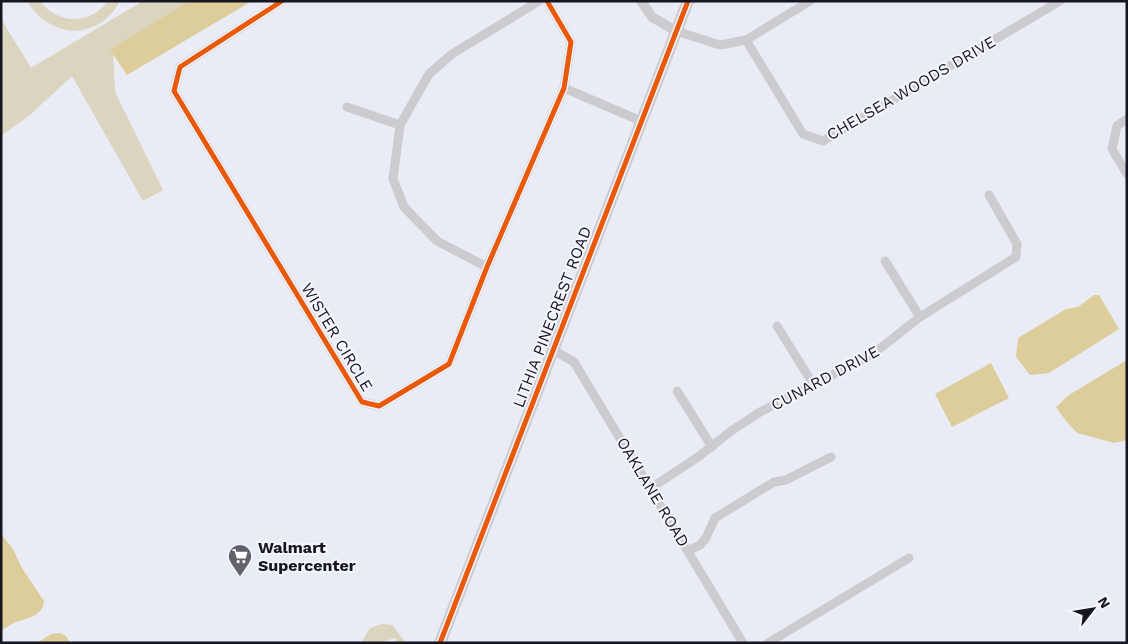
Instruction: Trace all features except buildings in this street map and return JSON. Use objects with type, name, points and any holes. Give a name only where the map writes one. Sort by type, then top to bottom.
[{"type":"main road","name":"LITHIA PINECREST ROAD","points":[[440,643],[688,1]]},
{"type":"street","name":"WISTER CIRCLE","points":[[282,1],[180,67],[174,91],[362,402],[379,406],[449,364],[487,267],[564,88],[571,42],[547,1]]},
{"type":"street","points":[[487,267],[437,241],[404,207],[393,179],[400,125],[429,74],[452,54],[539,1]]},
{"type":"street","points":[[640,1],[652,17],[676,31],[720,45],[746,40],[810,1]]},
{"type":"street","name":"CHELSEA WOODS DRIVE","points":[[746,40],[803,134],[823,141],[1060,1]]},
{"type":"street","points":[[564,88],[641,121]]},
{"type":"street","points":[[347,107],[400,125]]},
{"type":"street","points":[[1127,119],[1116,126],[1112,149],[1127,174]]},
{"type":"street","name":"CUNARD DRIVE","points":[[651,488],[760,412],[873,354],[920,317],[1016,257],[1017,244],[989,195]]},
{"type":"street","points":[[885,262],[920,317]]},
{"type":"street","points":[[777,326],[813,384]]},
{"type":"street","name":"OAKLANE ROAD","points":[[553,350],[574,362],[743,643]]},
{"type":"street","points":[[677,391],[712,447]]},
{"type":"street","points":[[688,551],[700,545],[706,538],[715,518],[774,482],[786,480],[831,457]]},
{"type":"street","points":[[768,643],[909,558]]},
{"type":"shaded area","points":[[27,1],[40,1],[47,9],[56,14],[74,19],[92,14],[101,9],[108,1],[120,1],[111,14],[99,24],[87,29],[74,31],[61,29],[48,23],[37,14]]},
{"type":"shaded area","points":[[143,1],[196,1],[113,52],[115,92],[163,190],[143,201],[72,76],[30,115],[1,136],[1,19],[31,68]]},
{"type":"shaded area","points":[[189,1],[252,1],[127,75],[110,50]]},
{"type":"shaded area","points":[[1094,295],[1099,295],[1119,329],[1049,373],[1030,375],[1016,357],[1018,338],[1066,309],[1078,307]]},
{"type":"shaded area","points":[[1127,360],[1127,440],[1114,443],[1077,433],[1056,407],[1069,395]]},
{"type":"shaded area","points":[[991,363],[1009,398],[952,427],[935,394]]},
{"type":"shaded area","points":[[1,534],[13,549],[22,568],[44,601],[38,613],[14,623],[1,631]]},
{"type":"shaded area","points":[[382,624],[392,625],[406,643],[398,643],[395,638],[384,643],[361,643],[370,628]]},
{"type":"shaded area","points":[[60,633],[66,636],[70,643],[37,643],[51,634]]},
{"type":"cycle path","points":[[282,1],[180,67],[174,91],[362,402],[379,406],[449,364],[487,267],[564,88],[571,42],[547,1]]},
{"type":"cycle path","points":[[440,643],[688,1]]},
{"type":"place","name":"Walmart Supercenter","points":[[240,577]]}]
